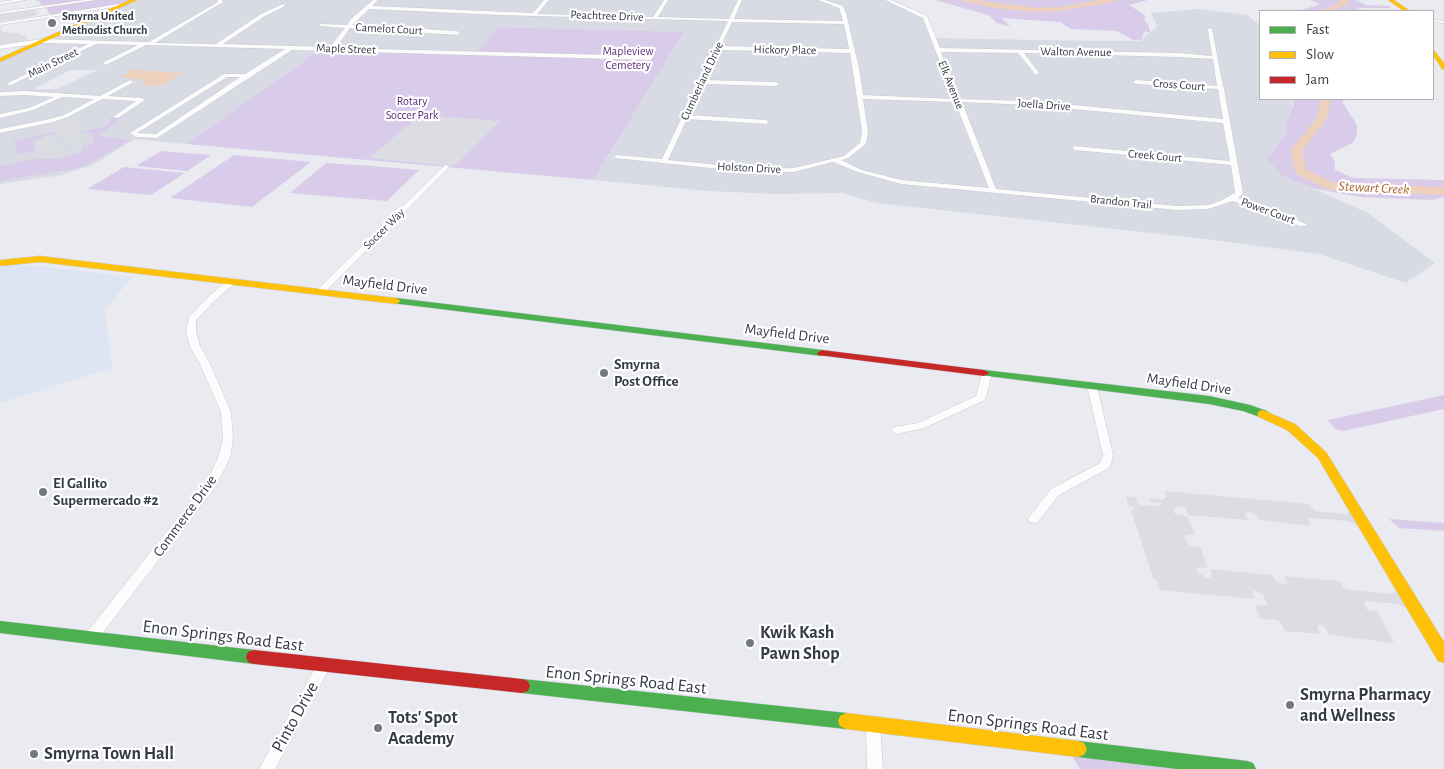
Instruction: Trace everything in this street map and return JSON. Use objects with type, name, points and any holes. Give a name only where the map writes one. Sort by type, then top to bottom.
[{"type":"street","points":[[0,3],[24,0]]},
{"type":"street","points":[[0,13],[94,0]]},
{"type":"street","points":[[106,63],[148,44],[219,3],[219,0]]},
{"type":"street","points":[[332,49],[347,27],[376,0]]},
{"type":"street","points":[[535,13],[547,0]]},
{"type":"street","points":[[655,18],[666,0]]},
{"type":"street","name":"Cumberland Drive","points":[[664,162],[740,0]]},
{"type":"street","name":"Holston Drive","points":[[617,157],[759,171],[794,170],[836,161],[846,157],[863,144],[865,131],[846,23],[841,7],[820,0]]},
{"type":"street","name":"Elk Avenue","points":[[888,0],[925,17],[993,190]]},
{"type":"street","points":[[1391,0],[1405,10]]},
{"type":"street","points":[[37,1],[40,8],[45,9],[48,17]]},
{"type":"street","points":[[0,24],[128,2]]},
{"type":"street","points":[[0,60],[128,2]]},
{"type":"street","points":[[217,46],[268,12],[283,5]]},
{"type":"street","name":"Peachtree Drive","points":[[367,7],[497,14],[535,13],[846,23]]},
{"type":"street","name":"Camelot Court","points":[[321,25],[457,33]]},
{"type":"street","points":[[1210,29],[1239,192],[1232,198]]},
{"type":"street","name":"Maple Street","points":[[0,47],[42,41],[650,58]]},
{"type":"street","name":"Main Street","points":[[9,84],[96,42]]},
{"type":"street","points":[[246,76],[226,75],[133,133],[136,135],[158,136],[246,76],[292,48]]},
{"type":"street","name":"Hickory Place","points":[[718,48],[852,52]]},
{"type":"street","name":"Walton Avenue","points":[[937,50],[1186,55],[1215,58]]},
{"type":"street","points":[[1020,51],[1036,73]]},
{"type":"street","points":[[1434,53],[1444,68]]},
{"type":"street","points":[[0,131],[51,121],[66,116],[130,82]]},
{"type":"street","points":[[702,82],[776,84]]},
{"type":"street","name":"Cross Court","points":[[1136,82],[1222,88]]},
{"type":"street","points":[[0,94],[61,95],[142,100],[116,117]]},
{"type":"street","points":[[0,116],[31,109],[61,95]]},
{"type":"street","name":"Joella Drive","points":[[860,97],[1030,103],[1226,121]]},
{"type":"street","points":[[686,117],[766,122]]},
{"type":"street","name":"Creek Court","points":[[1075,148],[1234,163]]},
{"type":"street","name":"Brandon Trail","points":[[836,161],[860,171],[901,182],[1177,208],[1208,207],[1223,204],[1232,198]]},
{"type":"street","name":"Soccer Way","points":[[320,292],[447,166]]},
{"type":"street","name":"Power Court","points":[[1232,198],[1303,224]]},
{"type":"street","name":"Mayfield Drive","points":[[0,263],[40,259],[232,281],[1209,400],[1246,408],[1291,427],[1322,455],[1444,656]]},
{"type":"street","name":"Commerce Drive","points":[[92,636],[212,483],[224,458],[228,439],[226,412],[205,364],[194,346],[191,332],[194,317],[232,281]]},
{"type":"street","points":[[897,430],[920,426],[981,398],[987,373]]},
{"type":"street","points":[[1034,519],[1055,492],[1105,465],[1108,455],[1092,386]]},
{"type":"street","name":"Enon Springs Road East","points":[[0,627],[92,636],[324,665],[873,724],[1247,769]]},
{"type":"street","name":"Pinto Drive","points":[[267,769],[324,665]]},
{"type":"street","points":[[873,724],[874,769]]},
{"type":"shaded area","points":[[134,0],[887,0],[925,17],[932,38],[1096,41],[1141,41],[1157,26],[1151,13],[1199,9],[1247,15],[1259,24],[1259,100],[1291,100],[1312,188],[1368,213],[1435,263],[1406,283],[1319,254],[1197,238],[877,203],[842,193],[776,194],[708,191],[593,180],[684,32],[499,27],[475,53],[322,48],[186,144],[134,139],[93,165],[62,175],[0,184],[0,60]],"holes":[[[70,70],[98,70],[57,89],[34,89]]]},
{"type":"shaded area","points":[[36,11],[38,15],[0,22],[0,14]]},
{"type":"shaded area","points":[[0,26],[2,32],[19,33],[21,36],[25,35],[28,41],[0,45]]},
{"type":"shaded area","points":[[132,70],[183,73],[160,86],[141,85],[145,80],[120,77]]},
{"type":"shaded area","points":[[420,115],[500,121],[459,162],[452,166],[369,158]]},
{"type":"shaded area","points":[[70,118],[74,120],[82,145],[71,147],[67,132],[57,133],[54,123]]},
{"type":"shaded area","points":[[59,134],[60,136],[46,141],[56,140],[59,151],[48,153],[47,149],[37,152],[34,141],[45,140],[42,137]]},
{"type":"shaded area","points":[[30,265],[133,277],[105,309],[112,368],[0,403],[0,267]]},
{"type":"shaded area","points":[[1164,491],[1309,504],[1315,511],[1347,514],[1350,510],[1360,527],[1348,521],[1310,518],[1308,519],[1311,526],[1258,520],[1255,514],[1249,512],[1245,513],[1248,520],[1188,515],[1186,508],[1180,506],[1175,507],[1174,513],[1187,516],[1195,535],[1187,534],[1184,538],[1191,546],[1200,547],[1208,568],[1197,567],[1196,571],[1207,578],[1212,575],[1210,569],[1272,575],[1276,582],[1285,585],[1287,582],[1284,576],[1339,581],[1343,588],[1348,590],[1392,594],[1397,589],[1409,610],[1398,604],[1364,602],[1367,610],[1377,611],[1394,643],[1329,635],[1325,627],[1320,624],[1317,626],[1320,634],[1284,631],[1281,623],[1277,620],[1260,619],[1255,606],[1267,605],[1263,595],[1257,591],[1252,591],[1255,599],[1160,590],[1157,580],[1153,578],[1131,510],[1134,510],[1134,507],[1128,505],[1126,496],[1136,497],[1137,503],[1141,505],[1160,506],[1161,503],[1150,502],[1149,498],[1163,500],[1166,497]]},
{"type":"green space","points":[[35,0],[129,1],[51,15],[45,7],[42,7],[39,1]]},
{"type":"green space","points":[[935,0],[1148,0],[1129,5],[1146,16],[1144,20],[1149,26],[1150,33],[1145,31],[1142,40],[1133,40],[1117,31],[1071,29],[1060,22],[1001,18],[1010,26],[1007,26],[997,23],[990,16]]},
{"type":"green space","points":[[1310,0],[1357,0],[1366,5],[1389,6],[1391,8],[1301,10],[1320,4]]},
{"type":"green space","name":"Rotary Soccer Park","points":[[499,27],[684,32],[593,180],[186,144],[321,49],[474,54]]},
{"type":"green space","points":[[1292,100],[1345,100],[1342,102],[1357,125],[1357,133],[1354,142],[1330,154],[1335,162],[1335,170],[1353,178],[1444,180],[1444,197],[1432,200],[1359,197],[1312,188],[1282,175],[1267,159],[1287,133],[1287,120],[1294,105]]},
{"type":"green space","points":[[109,118],[122,118],[98,136],[131,140],[87,165],[74,169],[0,181],[0,166],[35,159],[60,159],[81,152],[84,146],[94,143],[91,132],[81,134],[81,132],[106,126],[106,123],[110,122]]},
{"type":"green space","points":[[54,132],[55,134],[33,140],[35,151],[18,155],[14,141]]},
{"type":"green space","points":[[161,151],[211,155],[187,171],[136,166]]},
{"type":"green space","points":[[234,155],[311,162],[252,207],[170,198]]},
{"type":"green space","points":[[326,163],[419,170],[387,201],[290,193]]},
{"type":"green space","points":[[124,167],[185,173],[151,195],[87,189]]},
{"type":"green space","points":[[1444,395],[1444,409],[1343,431],[1335,429],[1328,420]]},
{"type":"green space","points":[[1389,519],[1444,523],[1444,531],[1399,528]]},
{"type":"green space","points":[[1066,747],[1247,769],[1080,769]]},
{"type":"waterway","name":"Stewart Creek","points":[[964,0],[994,6],[1037,10],[1061,9],[1113,0]]},
{"type":"waterway","name":"Stewart Creek","points":[[1327,10],[1346,3],[1341,0]]},
{"type":"waterway","name":"Stewart Creek","points":[[1326,100],[1322,119],[1296,151],[1300,171],[1329,186],[1444,191]]},
{"type":"traffic: fast","points":[[396,301],[822,353]]},
{"type":"traffic: fast","points":[[984,373],[1209,400],[1246,408],[1263,414]]},
{"type":"traffic: fast","points":[[0,627],[254,657]]},
{"type":"traffic: fast","points":[[522,686],[846,721]]},
{"type":"traffic: fast","points":[[1078,749],[1247,769]]},
{"type":"traffic: slow","points":[[0,60],[134,0]]},
{"type":"traffic: slow","points":[[1391,0],[1406,10]]},
{"type":"traffic: slow","points":[[1434,53],[1444,68]]},
{"type":"traffic: slow","points":[[0,263],[40,259],[396,301]]},
{"type":"traffic: slow","points":[[1263,414],[1291,427],[1322,455],[1444,656]]},
{"type":"traffic: slow","points":[[846,721],[1078,749]]},
{"type":"traffic: jam","points":[[822,353],[984,373]]},
{"type":"traffic: jam","points":[[254,657],[522,686]]},
{"type":"place","name":"Smyrna United Methodist Church","points":[[52,23]]},
{"type":"place","name":"Smyrna Post Office","points":[[604,373]]},
{"type":"place","name":"El Gallito Supermercado #2","points":[[43,492]]},
{"type":"place","name":"Kwik Kash Pawn Shop","points":[[750,643]]},
{"type":"place","name":"Smyrna Pharmacy and Wellness","points":[[1290,705]]},
{"type":"place","name":"Tots' Spot Academy","points":[[378,728]]},
{"type":"place","name":"Smyrna Town Hall","points":[[34,754]]},
{"type":"park label","name":"Mapleview Cemetery","points":[[628,58]]}]
